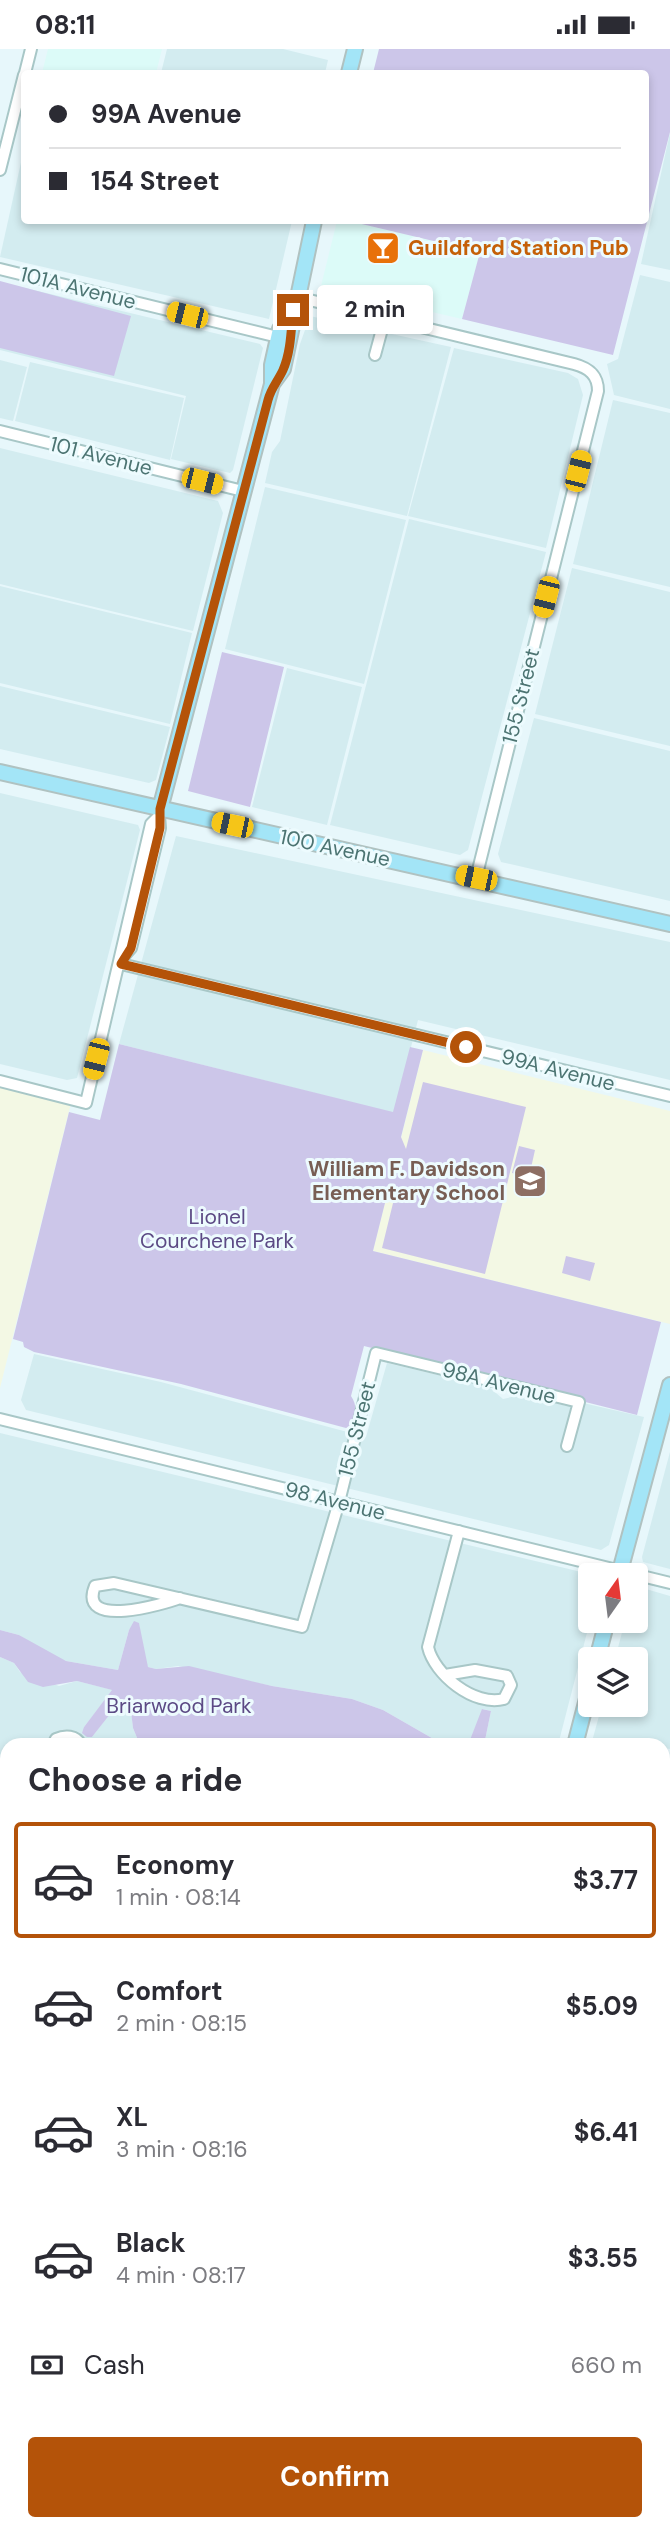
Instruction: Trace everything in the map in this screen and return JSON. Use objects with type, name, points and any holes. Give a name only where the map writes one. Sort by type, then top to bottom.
[{"type":"main road","points":[[350,70],[355,49]]},
{"type":"main road","points":[[272,384],[283,369],[313,224]]},
{"type":"main road","points":[[159,813],[272,384],[272,365],[278,337],[295,303]]},
{"type":"main road","name":"100 Avenue","points":[[0,772],[159,813],[476,878],[670,924]]},
{"type":"main road","points":[[622,1563],[670,1385]]},
{"type":"main road","points":[[577,1738],[582,1717]]},
{"type":"street","points":[[26,70],[31,49]]},
{"type":"street","points":[[0,170],[21,89]]},
{"type":"street","name":"101A Avenue","points":[[0,269],[278,337]]},
{"type":"street","points":[[295,303],[385,318],[375,355]]},
{"type":"street","name":"155 Street","points":[[385,318],[574,363],[592,372],[598,391],[476,878]]},
{"type":"street","name":"101 Avenue","points":[[0,431],[243,491]]},
{"type":"street","points":[[0,1081],[86,1103],[121,961],[120,947],[151,824],[159,813]]},
{"type":"street","name":"99A Avenue","points":[[121,961],[670,1096]]},
{"type":"street","name":"155 Street","points":[[180,1598],[150,1608],[125,1611],[103,1609],[95,1604],[92,1593],[95,1586],[114,1583],[180,1598],[302,1627],[339,1502],[376,1353]]},
{"type":"street","name":"98A Avenue","points":[[376,1353],[579,1402],[567,1446]]},
{"type":"street","points":[[0,1433],[2,1419]]},
{"type":"street","name":"98 Avenue","points":[[2,1419],[585,1563]]},
{"type":"street","points":[[445,1675],[491,1671],[507,1676],[511,1685],[504,1699],[489,1700],[455,1684],[445,1675],[431,1661],[428,1647],[459,1531]]},
{"type":"street","name":"98 Avenue","points":[[648,1578],[670,1583]]},
{"type":"shaded area","points":[[48,49],[162,49],[157,70],[43,70]]},
{"type":"shaded area","points":[[167,49],[283,49],[328,60],[326,70],[162,70]]},
{"type":"shaded area","points":[[670,133],[670,270],[641,264]]},
{"type":"shaded area","points":[[21,162],[21,224],[291,224],[269,319],[0,257]]},
{"type":"shaded area","points":[[336,224],[362,224],[480,252],[462,319],[321,286]]},
{"type":"shaded area","points":[[640,275],[670,282],[670,409],[614,395],[607,364],[618,359]]},
{"type":"shaded area","points":[[0,282],[260,344],[263,348],[233,470],[230,473],[171,459],[186,396],[0,350]]},
{"type":"shaded area","points":[[310,316],[451,347],[407,516],[265,483],[272,452],[280,441],[300,344]]},
{"type":"shaded area","points":[[454,348],[568,373],[578,379],[583,395],[546,548],[408,516]]},
{"type":"shaded area","points":[[0,360],[27,367],[13,421],[0,418]]},
{"type":"shaded area","points":[[30,362],[184,398],[170,460],[15,421]]},
{"type":"shaded area","points":[[613,400],[670,413],[670,587],[573,564]]},
{"type":"shaded area","points":[[0,448],[218,501],[223,513],[193,631],[0,584]]},
{"type":"shaded area","points":[[265,487],[406,520],[364,684],[225,649]]},
{"type":"shaded area","points":[[409,519],[546,552],[468,850],[460,855],[330,825]]},
{"type":"shaded area","points":[[572,568],[670,592],[670,746],[535,714]]},
{"type":"shaded area","points":[[0,586],[192,633],[170,724],[0,683]]},
{"type":"shaded area","points":[[287,668],[362,687],[327,825],[252,807]]},
{"type":"shaded area","points":[[0,686],[170,727],[156,780],[149,783],[0,749]]},
{"type":"shaded area","points":[[534,718],[670,751],[670,901],[501,862],[498,854]]},
{"type":"shaded area","points":[[0,793],[138,825],[140,830],[77,1078],[67,1080],[0,1064]]},
{"type":"shaded area","points":[[176,836],[670,942],[670,1080],[418,1020],[394,1113],[119,1044]]},
{"type":"shaded area","name":"William F. Davidson Elementary School","points":[[423,1050],[670,1111],[670,1324],[373,1251]]},
{"type":"shaded area","points":[[0,1083],[72,1099],[0,1388]]},
{"type":"shaded area","points":[[34,1354],[161,1382],[366,1437],[387,1363],[489,1387],[503,1399],[525,1394],[566,1406],[583,1403],[644,1417],[609,1545],[601,1550],[26,1410],[21,1400]]},
{"type":"shaded area","points":[[0,1433],[578,1571],[578,1633],[587,1633],[583,1647],[578,1647],[578,1668],[560,1738],[485,1738],[491,1711],[483,1709],[471,1738],[432,1738],[383,1710],[352,1699],[272,1686],[178,1666],[156,1669],[148,1667],[139,1624],[135,1622],[129,1630],[118,1670],[51,1656],[19,1635],[0,1630]]},
{"type":"shaded area","points":[[670,1452],[670,1569],[643,1562],[642,1557]]},
{"type":"shaded area","points":[[648,1590],[670,1596],[670,1738],[593,1738],[599,1717],[648,1717],[648,1647],[618,1647],[622,1633],[648,1633]]},
{"type":"shaded area","points":[[0,1657],[14,1663],[20,1672],[59,1686],[77,1681],[113,1690],[84,1727],[92,1737],[118,1703],[130,1702],[137,1738],[0,1738]]},
{"type":"green space","points":[[379,49],[670,49],[670,132],[649,214],[649,70],[374,70]]},
{"type":"green space","points":[[362,224],[646,224],[613,355],[462,319],[480,252]]},
{"type":"green space","points":[[0,281],[131,316],[114,376],[0,348]]},
{"type":"green space","points":[[222,652],[284,667],[250,807],[188,791]]},
{"type":"green space","name":"Lionel Courchene Park","points":[[119,1044],[393,1112],[410,1047],[423,1050],[401,1137],[406,1149],[423,1082],[526,1107],[485,1274],[382,1248],[395,1195],[387,1195],[373,1251],[661,1322],[637,1415],[364,1346],[351,1396],[355,1404],[355,1415],[351,1427],[346,1428],[181,1384],[34,1352],[24,1347],[23,1342],[13,1339],[69,1112],[100,1120]]},
{"type":"green space","points":[[519,1146],[535,1150],[529,1177],[512,1173]]},
{"type":"green space","points":[[566,1256],[595,1263],[590,1281],[562,1273]]},
{"type":"green space","name":"Briarwood Park","points":[[134,1621],[139,1623],[148,1667],[156,1669],[189,1666],[272,1686],[352,1699],[383,1710],[432,1738],[137,1738],[130,1703],[124,1701],[118,1704],[92,1737],[87,1737],[82,1733],[84,1727],[112,1690],[77,1681],[43,1687],[28,1682],[14,1663],[0,1657],[0,1630],[19,1635],[66,1661],[118,1670]]},
{"type":"green space","points":[[482,1709],[491,1711],[485,1738],[471,1738]]},
{"type":"place","name":"Guildford Station Pub","points":[[383,248]]},
{"type":"place","name":"William F. Davidson Elementary School","points":[[530,1181]]},
{"type":"route","points":[[293,310],[292,333],[283,369],[272,384],[160,809],[160,828],[131,948],[122,958],[121,964],[466,1047]]}]
